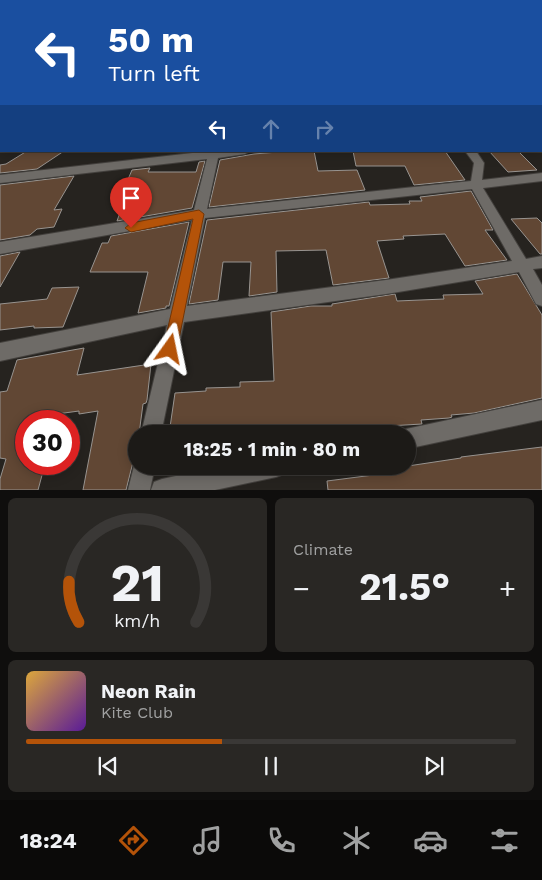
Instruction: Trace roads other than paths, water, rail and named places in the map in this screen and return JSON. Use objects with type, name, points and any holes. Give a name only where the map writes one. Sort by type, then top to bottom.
[{"type":"street","points":[[0,179],[230,152]]},
{"type":"street","points":[[471,152],[479,163],[476,185],[542,298]]},
{"type":"street","points":[[154,425],[214,153]]},
{"type":"street","points":[[0,248],[131,228],[199,214],[317,204],[542,177]]},
{"type":"street","points":[[0,352],[177,315],[386,287],[542,262]]},
{"type":"street","points":[[416,437],[542,410]]},
{"type":"street","points":[[139,490],[142,475]]},
{"type":"street","points":[[162,490],[233,475]]}]
